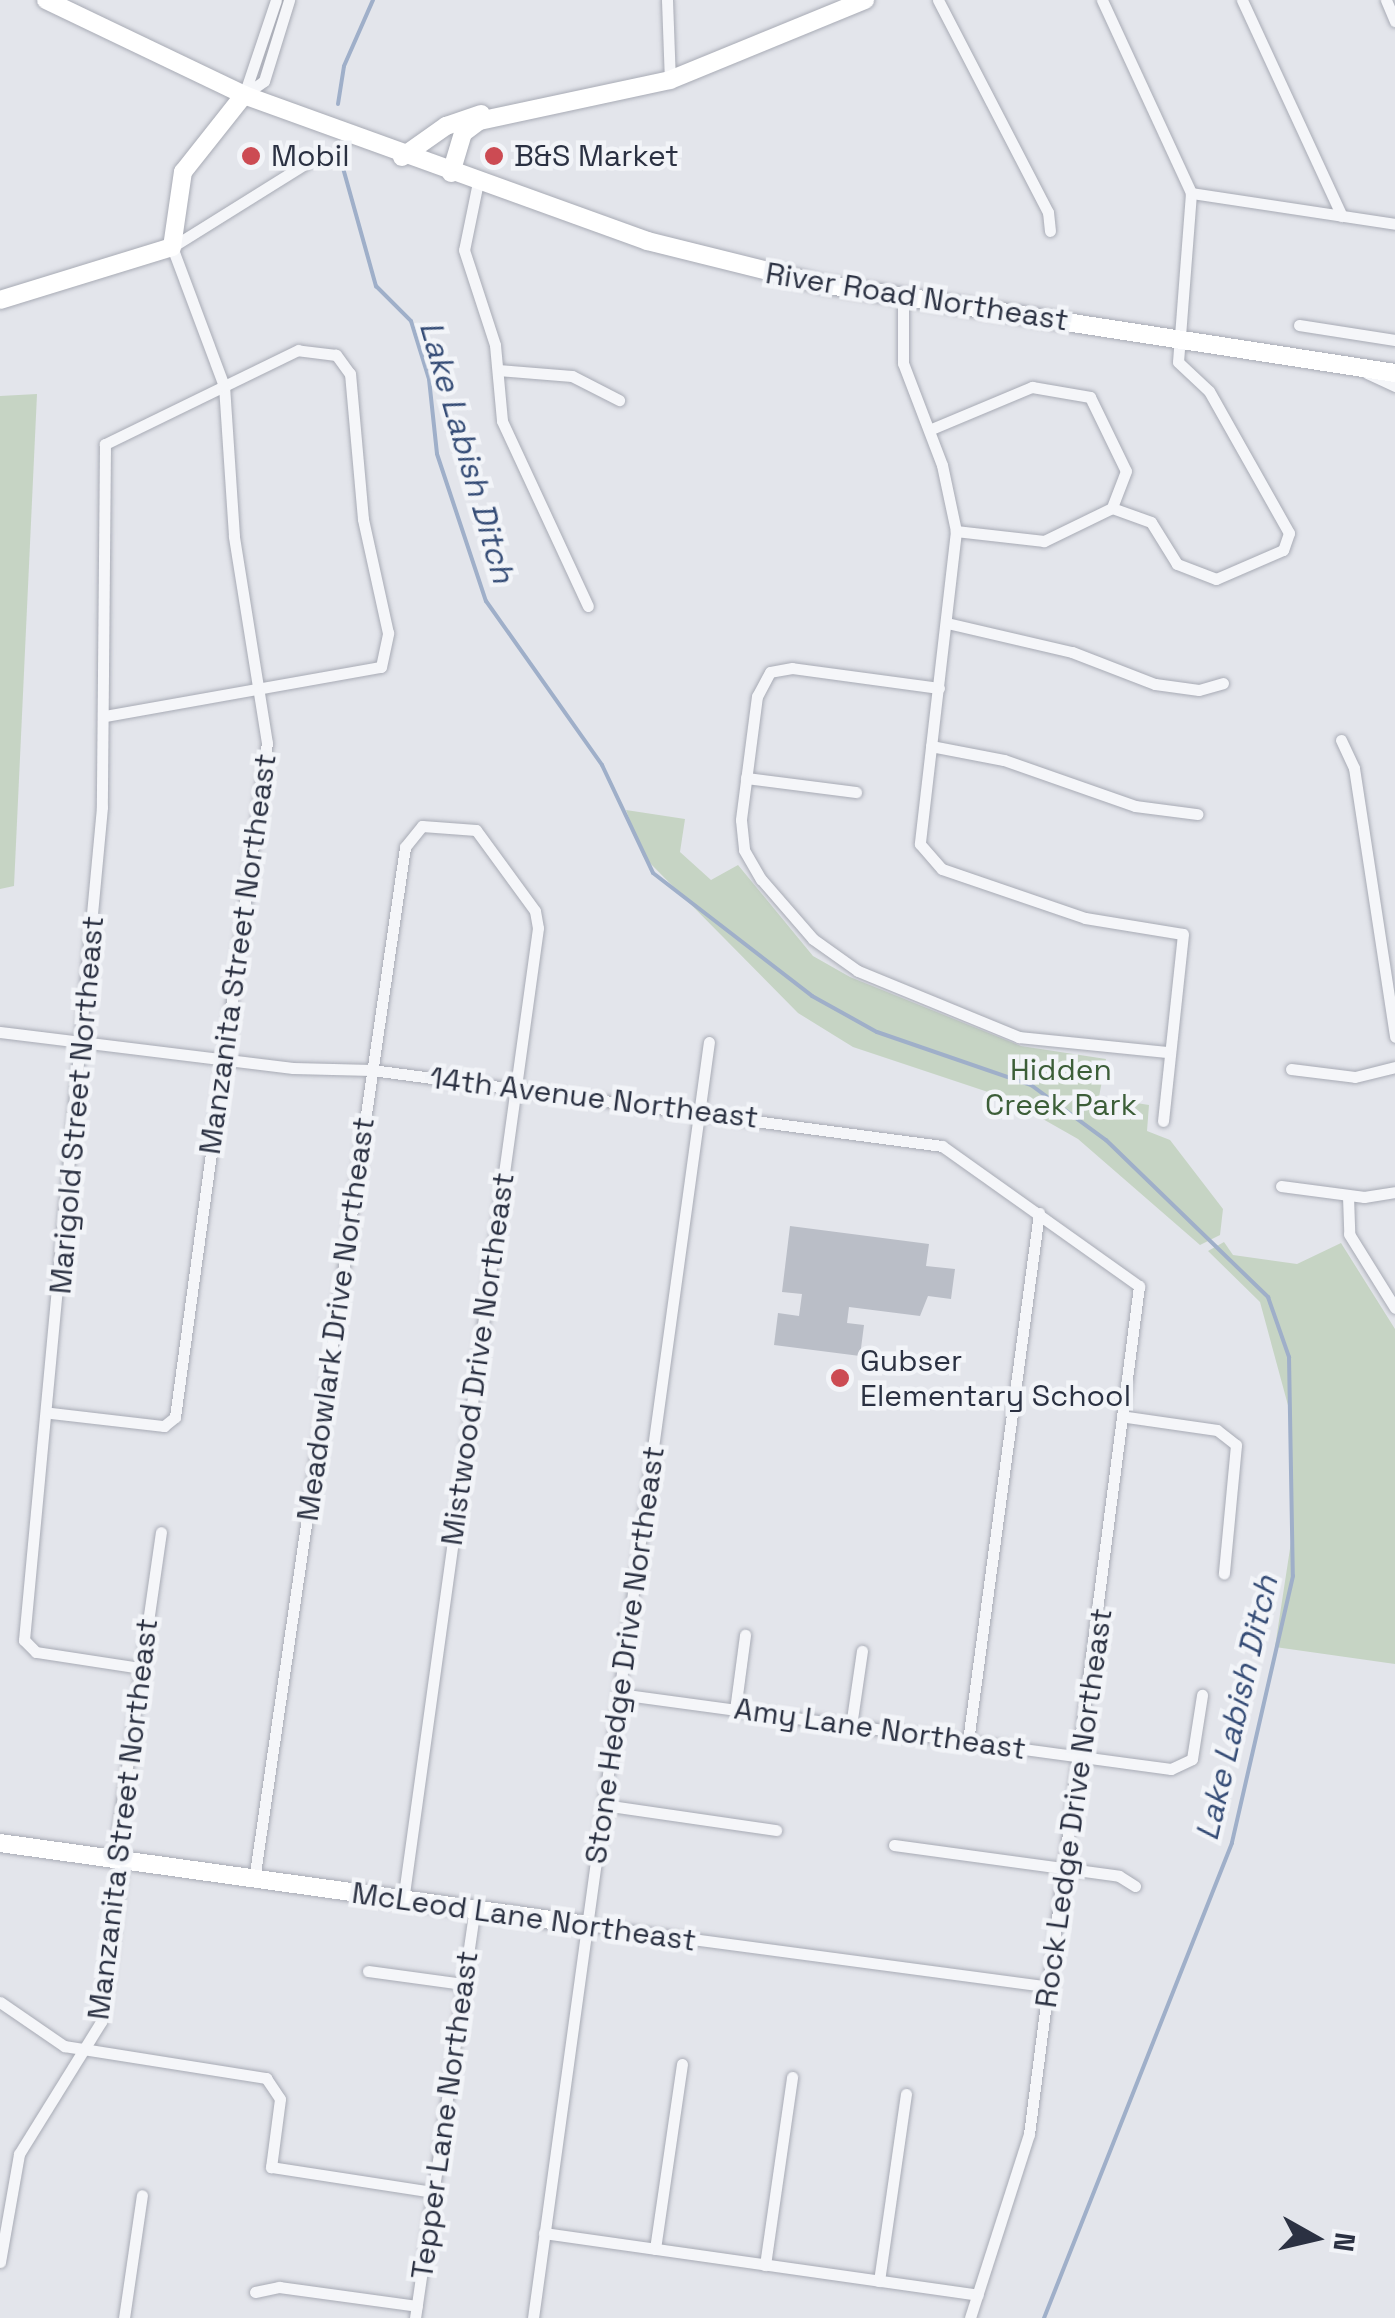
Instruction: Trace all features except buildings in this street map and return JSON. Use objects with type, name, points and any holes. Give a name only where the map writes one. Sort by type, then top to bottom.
[{"type":"main road","name":"River Road Northeast","points":[[46,0],[244,96],[402,157],[752,269],[903,297],[1395,373]]},
{"type":"main road","points":[[402,157],[462,118],[492,117],[670,80],[865,0]]},
{"type":"main road","name":"Manzanita Street Northeast","points":[[172,247],[183,172],[244,96]]},
{"type":"main road","points":[[451,173],[463,133],[492,117]]},
{"type":"main road","points":[[0,300],[172,247]]},
{"type":"main road","name":"McLeod Lane Northeast","points":[[0,1843],[587,1925]]},
{"type":"street","points":[[244,96],[276,0]]},
{"type":"street","points":[[244,96],[264,81],[289,0]]},
{"type":"street","points":[[667,0],[670,80]]},
{"type":"street","points":[[938,0],[1048,212],[1050,230]]},
{"type":"street","points":[[1102,0],[1126,66],[1191,192],[1176,338],[1182,372],[1209,391],[1289,522],[1283,550],[1216,579],[1177,564],[1150,522],[1112,508]]},
{"type":"street","points":[[1242,0],[1342,216]]},
{"type":"street","points":[[1386,0],[1395,21]]},
{"type":"street","points":[[172,247],[308,162]]},
{"type":"street","points":[[478,182],[464,250],[498,370],[508,439],[588,606]]},
{"type":"street","points":[[1191,192],[1395,224]]},
{"type":"street","name":"Manzanita Street Northeast","points":[[51,1413],[171,1424],[267,758],[262,692],[234,536],[224,386],[172,247]]},
{"type":"street","points":[[903,297],[903,362],[929,430],[956,530],[920,833],[931,862],[1096,921],[1182,934],[1166,1052],[1163,1122]]},
{"type":"street","points":[[1300,325],[1395,340]]},
{"type":"street","points":[[105,716],[367,674],[386,659],[350,374],[324,349],[298,350],[224,386]]},
{"type":"street","points":[[1355,366],[1395,386]]},
{"type":"street","points":[[498,370],[572,376],[598,383],[619,400]]},
{"type":"street","name":"Marigold Street Northeast","points":[[141,1668],[26,1646],[51,1413],[105,716],[105,444],[224,386]]},
{"type":"street","points":[[929,430],[1032,388],[1090,397],[1126,471],[1112,508],[1044,541],[956,530]]},
{"type":"street","points":[[947,623],[1082,656],[1156,684],[1199,690],[1223,683]]},
{"type":"street","points":[[938,688],[792,668],[770,672],[757,696],[746,778],[744,850],[778,901],[834,958],[1019,1037],[1166,1052]]},
{"type":"street","points":[[1341,740],[1354,768],[1395,1037]]},
{"type":"street","points":[[931,746],[1004,760],[1136,806],[1197,814]]},
{"type":"street","points":[[746,778],[856,792]]},
{"type":"street","name":"Meadowlark Drive Northeast","points":[[254,1880],[408,837],[429,826],[483,832]]},
{"type":"street","name":"Mistwood Drive Northeast","points":[[403,1901],[538,919],[483,832]]},
{"type":"street","name":"14th Avenue Northeast","points":[[0,1032],[225,1061],[372,1070],[942,1146],[1142,1290]]},
{"type":"street","name":"Stone Hedge Drive Northeast","points":[[533,2318],[709,1042]]},
{"type":"street","points":[[1292,1069],[1355,1077],[1395,1067]]},
{"type":"street","points":[[1281,1186],[1348,1196],[1395,1192]]},
{"type":"street","points":[[1348,1196],[1350,1234],[1395,1308]]},
{"type":"street","points":[[968,1741],[1039,1213]]},
{"type":"street","name":"Rock Ledge Drive Northeast","points":[[970,2318],[1020,2180],[1066,1869],[1142,1290]]},
{"type":"street","points":[[1127,1417],[1217,1430],[1236,1445],[1224,1573]]},
{"type":"street","name":"Manzanita Street Northeast","points":[[0,2262],[19,2154],[100,2022],[141,1668],[161,1532]]},
{"type":"street","points":[[735,1710],[745,1635]]},
{"type":"street","points":[[851,1726],[862,1651]]},
{"type":"street","name":"Amy Lane Northeast","points":[[619,1694],[1080,1756],[1183,1766],[1194,1753],[1202,1695]]},
{"type":"street","points":[[604,1805],[776,1830]]},
{"type":"street","points":[[894,1845],[1066,1869],[1136,1886]]},
{"type":"street","name":"Tepper Lane Northeast","points":[[416,2312],[474,1912]]},
{"type":"street","name":"McLeod Lane Northeast","points":[[587,1925],[1049,1988]]},
{"type":"street","points":[[368,1971],[463,1984]]},
{"type":"street","points":[[0,2002],[50,2040],[85,2051],[266,2078],[280,2098],[270,2167],[433,2192]]},
{"type":"street","points":[[655,2249],[682,2064]]},
{"type":"street","points":[[765,2265],[792,2078]]},
{"type":"street","points":[[879,2281],[906,2094]]},
{"type":"street","points":[[124,2318],[142,2195]]},
{"type":"street","points":[[544,2233],[978,2296]]},
{"type":"street","points":[[255,2292],[279,2287],[416,2312]]},
{"type":"green space","points":[[37,394],[14,886],[0,889],[0,396]]},
{"type":"green space","name":"Hidden Creek Park","points":[[626,810],[685,819],[680,852],[711,880],[738,865],[813,956],[850,977],[1021,1046],[1106,1059],[1099,1097],[1149,1105],[1147,1131],[1170,1140],[1223,1209],[1220,1235],[1200,1245],[1078,1139],[1006,1098],[853,1047],[798,1013],[643,856]]},
{"type":"green space","points":[[1224,1242],[1233,1255],[1297,1264],[1341,1243],[1395,1329],[1395,1664],[1275,1647],[1293,1529],[1289,1409],[1260,1302],[1208,1251]]},
{"type":"waterway","name":"Lake Labish Ditch","points":[[338,104],[344,66],[373,0]]},
{"type":"waterway","name":"Lake Labish Ditch","points":[[343,168],[376,286],[411,321],[429,379],[437,454],[486,601],[602,765],[653,873],[812,996],[877,1032],[1031,1085],[1106,1140],[1268,1297],[1289,1357],[1293,1576],[1232,1843],[1044,2318]]},
{"type":"place","name":"Mobil","points":[[251,156]]},
{"type":"place","name":"B&S Market","points":[[494,156]]},
{"type":"place","name":"Gubser Elementary School","points":[[840,1378]]}]
